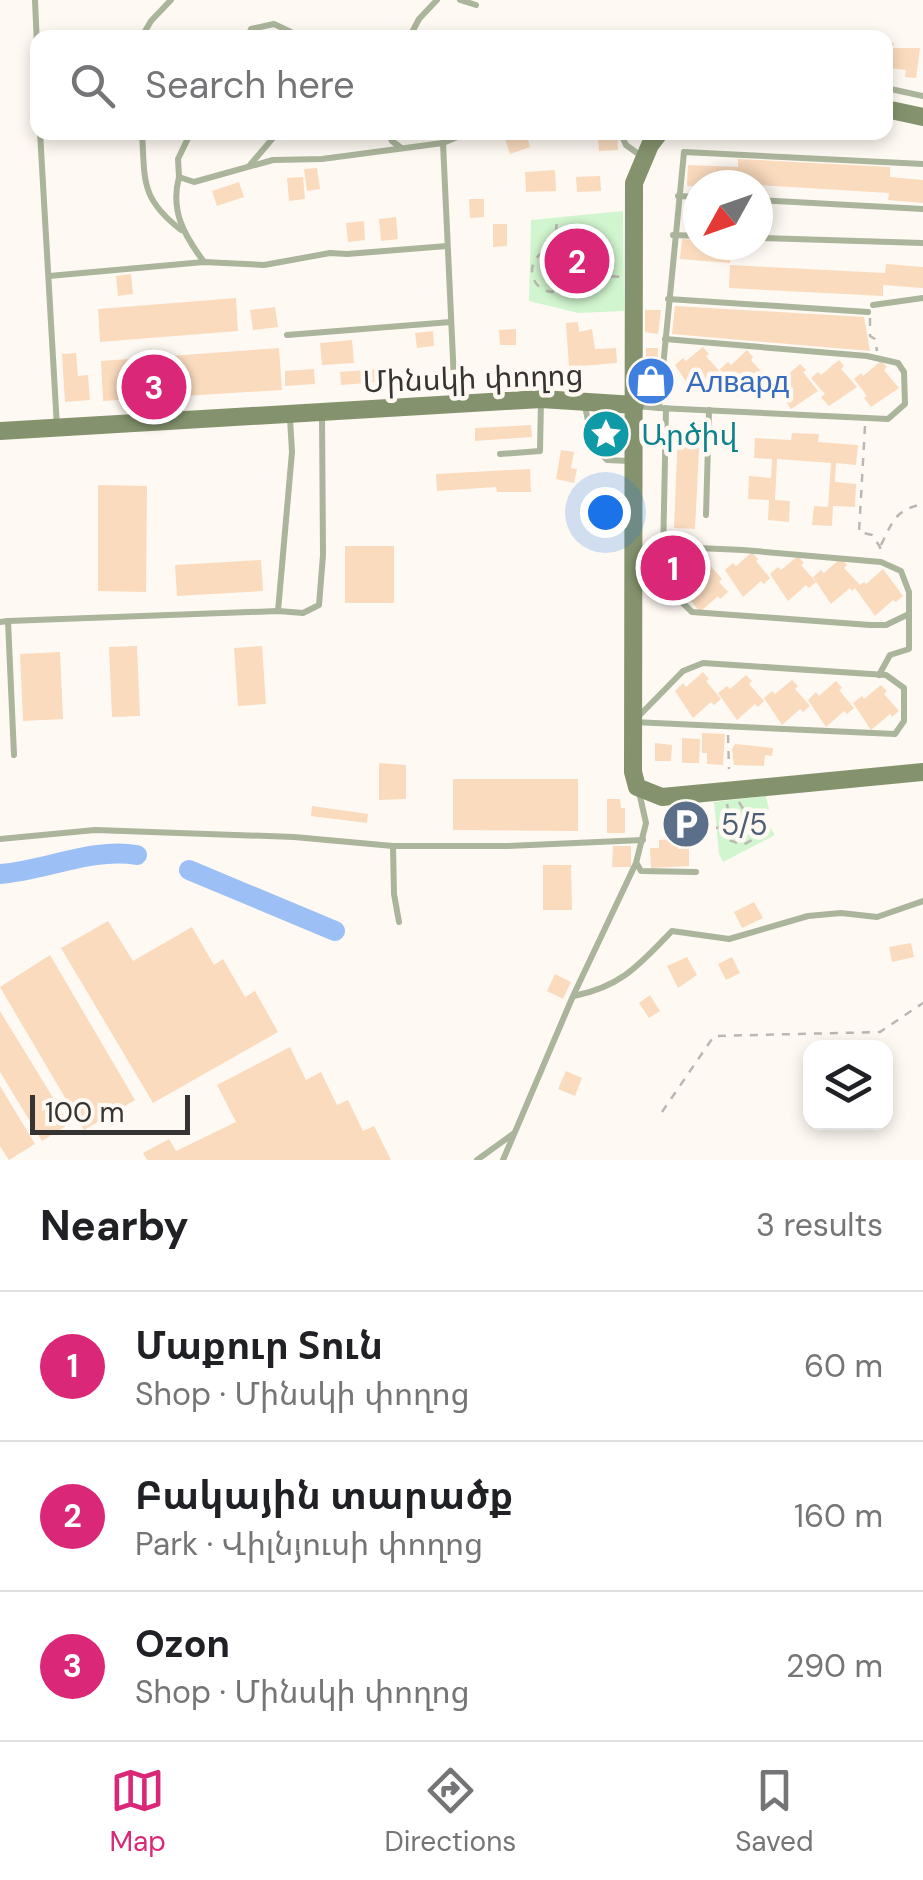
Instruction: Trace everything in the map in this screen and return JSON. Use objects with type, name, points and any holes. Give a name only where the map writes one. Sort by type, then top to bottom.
[{"type":"main road","points":[[893,111],[923,117]]},
{"type":"main road","points":[[656,140],[634,183],[634,462],[640,560],[633,772],[638,787],[662,798],[735,799],[923,772]]},
{"type":"main road","name":"Մինսկի փողոց","points":[[0,431],[541,399],[635,405]]},
{"type":"lane","points":[[35,0],[36,30]]},
{"type":"lane","points":[[145,30],[171,0]]},
{"type":"lane","points":[[413,30],[436,0]]},
{"type":"lane","points":[[460,0],[476,4]]},
{"type":"lane","points":[[251,30],[274,24],[287,30]]},
{"type":"lane","points":[[893,90],[923,96]]},
{"type":"lane","points":[[40,140],[57,428]]},
{"type":"lane","points":[[143,140],[147,194],[159,213],[186,234]]},
{"type":"lane","points":[[187,140],[178,159],[179,177],[174,194],[178,218],[204,262]]},
{"type":"lane","points":[[249,166],[271,140]]},
{"type":"lane","points":[[391,140],[402,148]]},
{"type":"lane","points":[[179,177],[194,182],[274,160],[322,159],[450,140]]},
{"type":"lane","points":[[624,140],[645,159]]},
{"type":"lane","points":[[626,144],[628,140]]},
{"type":"lane","points":[[443,143],[454,403]]},
{"type":"lane","points":[[663,557],[664,340],[684,152],[923,164]]},
{"type":"lane","points":[[678,196],[683,196]]},
{"type":"lane","points":[[773,201],[923,209]]},
{"type":"lane","points":[[673,235],[683,235]]},
{"type":"lane","points":[[773,238],[923,243]]},
{"type":"lane","points":[[48,276],[204,262],[264,266],[330,253],[448,246]]},
{"type":"lane","points":[[668,299],[871,309],[923,298]]},
{"type":"lane","points":[[287,335],[451,322]]},
{"type":"lane","points":[[635,405],[888,418],[905,404],[904,372],[898,363],[878,358],[664,340]]},
{"type":"lane","points":[[500,454],[540,451],[541,399]]},
{"type":"lane","points":[[584,400],[594,446],[607,460],[634,462]]},
{"type":"lane","points":[[706,515],[709,410]]},
{"type":"lane","points":[[14,755],[4,622],[278,611],[303,614],[318,606],[323,555],[321,412]]},
{"type":"lane","points":[[278,611],[292,452],[290,415]]},
{"type":"lane","points":[[640,560],[698,548],[806,553],[880,562],[901,572],[909,592],[909,649],[890,655],[879,675]]},
{"type":"lane","points":[[640,560],[692,612],[868,625],[886,625],[909,614]]},
{"type":"lane","points":[[702,663],[879,675],[904,688],[904,721],[895,734],[633,722],[683,671],[702,663]]},
{"type":"lane","points":[[503,1160],[573,996],[636,863],[646,823],[638,787]]},
{"type":"lane","points":[[0,839],[95,830],[393,846],[643,840]]},
{"type":"lane","points":[[393,846],[399,922]]},
{"type":"lane","points":[[636,863],[640,871],[696,872]]},
{"type":"lane","points":[[573,996],[608,988],[641,964],[672,931],[729,939],[808,916],[840,913],[876,917],[923,901]]},
{"type":"lane","points":[[477,1160],[514,1134]]},
{"type":"path","points":[[557,218],[553,267],[548,274],[555,276],[558,272]]},
{"type":"path","points":[[554,250],[570,258],[574,275],[568,286],[558,292],[546,291],[536,284],[534,262],[542,253],[554,250]]},
{"type":"path","points":[[553,267],[574,275],[634,278]]},
{"type":"path","points":[[871,309],[870,336],[875,339],[878,358]]},
{"type":"path","points":[[866,416],[859,532],[872,535],[880,546]]},
{"type":"path","points":[[594,446],[622,433]]},
{"type":"path","points":[[880,562],[880,546],[895,518],[906,508],[923,504]]},
{"type":"path","points":[[728,728],[730,769]]},
{"type":"path","points":[[735,799],[744,826],[743,845]]},
{"type":"path","points":[[735,799],[730,840],[743,845]]},
{"type":"path","points":[[735,799],[759,836],[743,845]]},
{"type":"path","points":[[716,828],[729,824],[733,815],[740,815]]},
{"type":"path","points":[[742,834],[738,830],[744,826],[754,828]]},
{"type":"path","points":[[662,1112],[714,1036],[880,1032],[923,1004]]},
{"type":"green space","points":[[623,211],[624,311],[578,313],[529,301],[531,220]]},
{"type":"green space","points":[[766,796],[769,809],[761,813],[775,835],[723,862],[714,802]]},
{"type":"building","points":[[893,48],[920,48],[916,78],[905,77],[906,70],[893,68]]},
{"type":"building","points":[[505,140],[528,140],[530,147],[510,154]]},
{"type":"building","points":[[598,140],[617,140],[618,150],[599,151]]},
{"type":"building","points":[[738,159],[890,167],[890,177],[923,180],[923,203],[888,200],[889,193],[773,186],[773,170],[688,170],[688,165],[738,167]]},
{"type":"building","points":[[317,168],[320,189],[307,191],[304,169]]},
{"type":"building","points":[[555,170],[556,191],[526,192],[525,172]]},
{"type":"building","points":[[600,176],[601,191],[577,192],[576,177]]},
{"type":"building","points":[[303,177],[305,199],[289,201],[287,178]]},
{"type":"building","points":[[239,182],[244,197],[217,206],[212,191]]},
{"type":"building","points":[[469,199],[484,199],[484,217],[470,218]]},
{"type":"building","points":[[396,217],[398,239],[381,241],[379,219]]},
{"type":"building","points":[[364,221],[365,240],[348,242],[346,223]]},
{"type":"building","points":[[493,224],[507,224],[507,246],[493,247]]},
{"type":"building","points":[[886,264],[923,267],[923,288],[883,285],[883,296],[729,288],[730,265],[885,273]]},
{"type":"building","points":[[131,274],[133,294],[118,296],[116,276]]},
{"type":"building","points":[[236,298],[238,331],[100,342],[98,309]]},
{"type":"building","points":[[675,306],[864,317],[870,351],[672,334]]},
{"type":"building","points":[[275,307],[278,327],[253,330],[250,310]]},
{"type":"building","points":[[645,310],[661,310],[658,334],[645,332]]},
{"type":"building","points":[[578,322],[579,332],[592,329],[595,349],[616,348],[617,363],[569,367],[566,323]]},
{"type":"building","points":[[516,329],[516,345],[500,345],[499,330]]},
{"type":"building","points":[[433,331],[434,346],[417,348],[415,333]]},
{"type":"building","points":[[352,340],[354,363],[322,365],[320,343]]},
{"type":"building","points":[[703,347],[721,373],[693,392],[675,365]]},
{"type":"building","points":[[279,348],[282,390],[103,401],[101,361]]},
{"type":"building","points":[[646,348],[658,348],[657,394],[646,394]]},
{"type":"building","points":[[747,350],[766,377],[759,383],[756,380],[738,396],[720,369],[728,362],[731,365]]},
{"type":"building","points":[[76,353],[78,376],[88,375],[90,400],[65,402],[62,354]]},
{"type":"building","points":[[839,360],[844,366],[841,369],[857,387],[829,406],[821,397],[825,394],[811,378]]},
{"type":"building","points":[[881,361],[899,388],[871,407],[854,379]]},
{"type":"building","points":[[800,364],[818,391],[791,409],[772,382],[781,375],[784,378]]},
{"type":"building","points":[[314,369],[315,384],[285,386],[285,371]]},
{"type":"building","points":[[379,369],[380,382],[341,385],[340,372]]},
{"type":"building","points":[[531,425],[532,437],[475,441],[475,428]]},
{"type":"building","points":[[678,430],[700,431],[695,529],[674,528]]},
{"type":"building","points":[[792,433],[819,434],[818,442],[858,445],[856,465],[836,463],[835,482],[856,484],[855,507],[833,506],[832,526],[812,525],[814,506],[828,507],[831,463],[777,459],[775,500],[790,501],[789,522],[768,520],[769,500],[748,499],[749,476],[771,478],[772,459],[754,458],[755,438],[791,440]]},
{"type":"building","points":[[561,450],[574,452],[574,483],[556,479]]},
{"type":"building","points":[[530,469],[531,492],[497,492],[496,487],[437,491],[436,474]]},
{"type":"building","points":[[98,485],[147,486],[146,592],[98,591]]},
{"type":"building","points":[[345,546],[394,546],[394,603],[345,603]]},
{"type":"building","points":[[752,552],[770,578],[743,597],[725,570]]},
{"type":"building","points":[[699,553],[728,592],[700,612],[691,601],[694,599],[665,567],[675,559],[683,568]]},
{"type":"building","points":[[798,556],[816,582],[809,588],[806,585],[788,601],[770,574]]},
{"type":"building","points":[[841,558],[847,565],[844,568],[860,585],[883,569],[903,596],[875,616],[855,588],[831,604],[813,577]]},
{"type":"building","points":[[261,560],[263,591],[177,596],[175,565]]},
{"type":"building","points":[[137,646],[140,716],[112,717],[109,647]]},
{"type":"building","points":[[262,646],[266,704],[238,706],[234,648]]},
{"type":"building","points":[[60,652],[63,719],[23,721],[20,654]]},
{"type":"building","points":[[703,672],[721,699],[714,705],[711,702],[693,718],[675,691]]},
{"type":"building","points":[[746,675],[764,701],[737,720],[718,693],[727,686],[730,689]]},
{"type":"building","points":[[792,680],[810,706],[803,712],[800,709],[782,725],[764,698]]},
{"type":"building","points":[[836,681],[854,708],[847,714],[844,711],[826,727],[808,700]]},
{"type":"building","points":[[881,685],[899,711],[871,730],[853,703]]},
{"type":"building","points":[[702,733],[725,734],[723,765],[707,764],[707,753],[702,753]]},
{"type":"building","points":[[682,738],[700,739],[699,763],[682,763]]},
{"type":"building","points":[[655,743],[672,745],[671,761],[655,761]]},
{"type":"building","points":[[735,744],[773,748],[772,756],[765,755],[764,766],[734,765]]},
{"type":"building","points":[[379,763],[406,765],[406,799],[379,800]]},
{"type":"building","points":[[453,779],[578,779],[578,831],[453,830]]},
{"type":"building","points":[[607,799],[620,799],[621,808],[625,808],[625,833],[607,833]]},
{"type":"building","points":[[312,806],[368,814],[367,823],[311,816]]},
{"type":"building","points":[[677,839],[678,849],[689,848],[689,866],[651,868],[650,848],[659,848],[659,840]]},
{"type":"building","points":[[613,846],[631,846],[631,867],[612,867]]},
{"type":"building","points":[[543,865],[571,865],[572,910],[543,910]]},
{"type":"building","points":[[754,902],[763,918],[742,928],[734,912]]},
{"type":"building","points":[[108,921],[133,961],[192,927],[214,965],[223,959],[245,997],[255,991],[278,1032],[153,1103],[61,948]]},
{"type":"building","points":[[911,943],[914,957],[892,962],[889,947]]},
{"type":"building","points":[[50,955],[135,1100],[84,1130],[0,987]]},
{"type":"building","points":[[687,957],[697,975],[678,988],[667,966]]},
{"type":"building","points":[[732,957],[740,973],[726,980],[718,964]]},
{"type":"building","points":[[555,974],[571,982],[563,999],[547,991]]},
{"type":"building","points":[[650,995],[660,1011],[649,1018],[639,1003]]},
{"type":"building","points":[[0,1011],[69,1124],[42,1141],[0,1072]]},
{"type":"building","points":[[290,1047],[306,1080],[321,1072],[337,1105],[348,1100],[363,1131],[374,1126],[391,1160],[147,1160],[143,1153],[169,1139],[176,1151],[236,1122],[217,1085]]},
{"type":"building","points":[[566,1071],[582,1078],[575,1096],[558,1089]]},
{"type":"building","points":[[0,1086],[35,1144],[9,1160],[0,1146]]},
{"type":"waterway","points":[[0,874],[103,854],[137,855]]},
{"type":"waterway","points":[[189,870],[335,931]]},
{"type":"place","name":"Բակային տարածք","points":[[577,261]]},
{"type":"place","name":"Алвард","points":[[651,381]]},
{"type":"place","name":"Ozon","points":[[154,387]]},
{"type":"place","name":"Արծիվ","points":[[606,434]]},
{"type":"place","name":"Մաքուր Տուն","points":[[673,568]]},
{"type":"place","name":"5/5","points":[[686,824]]}]
